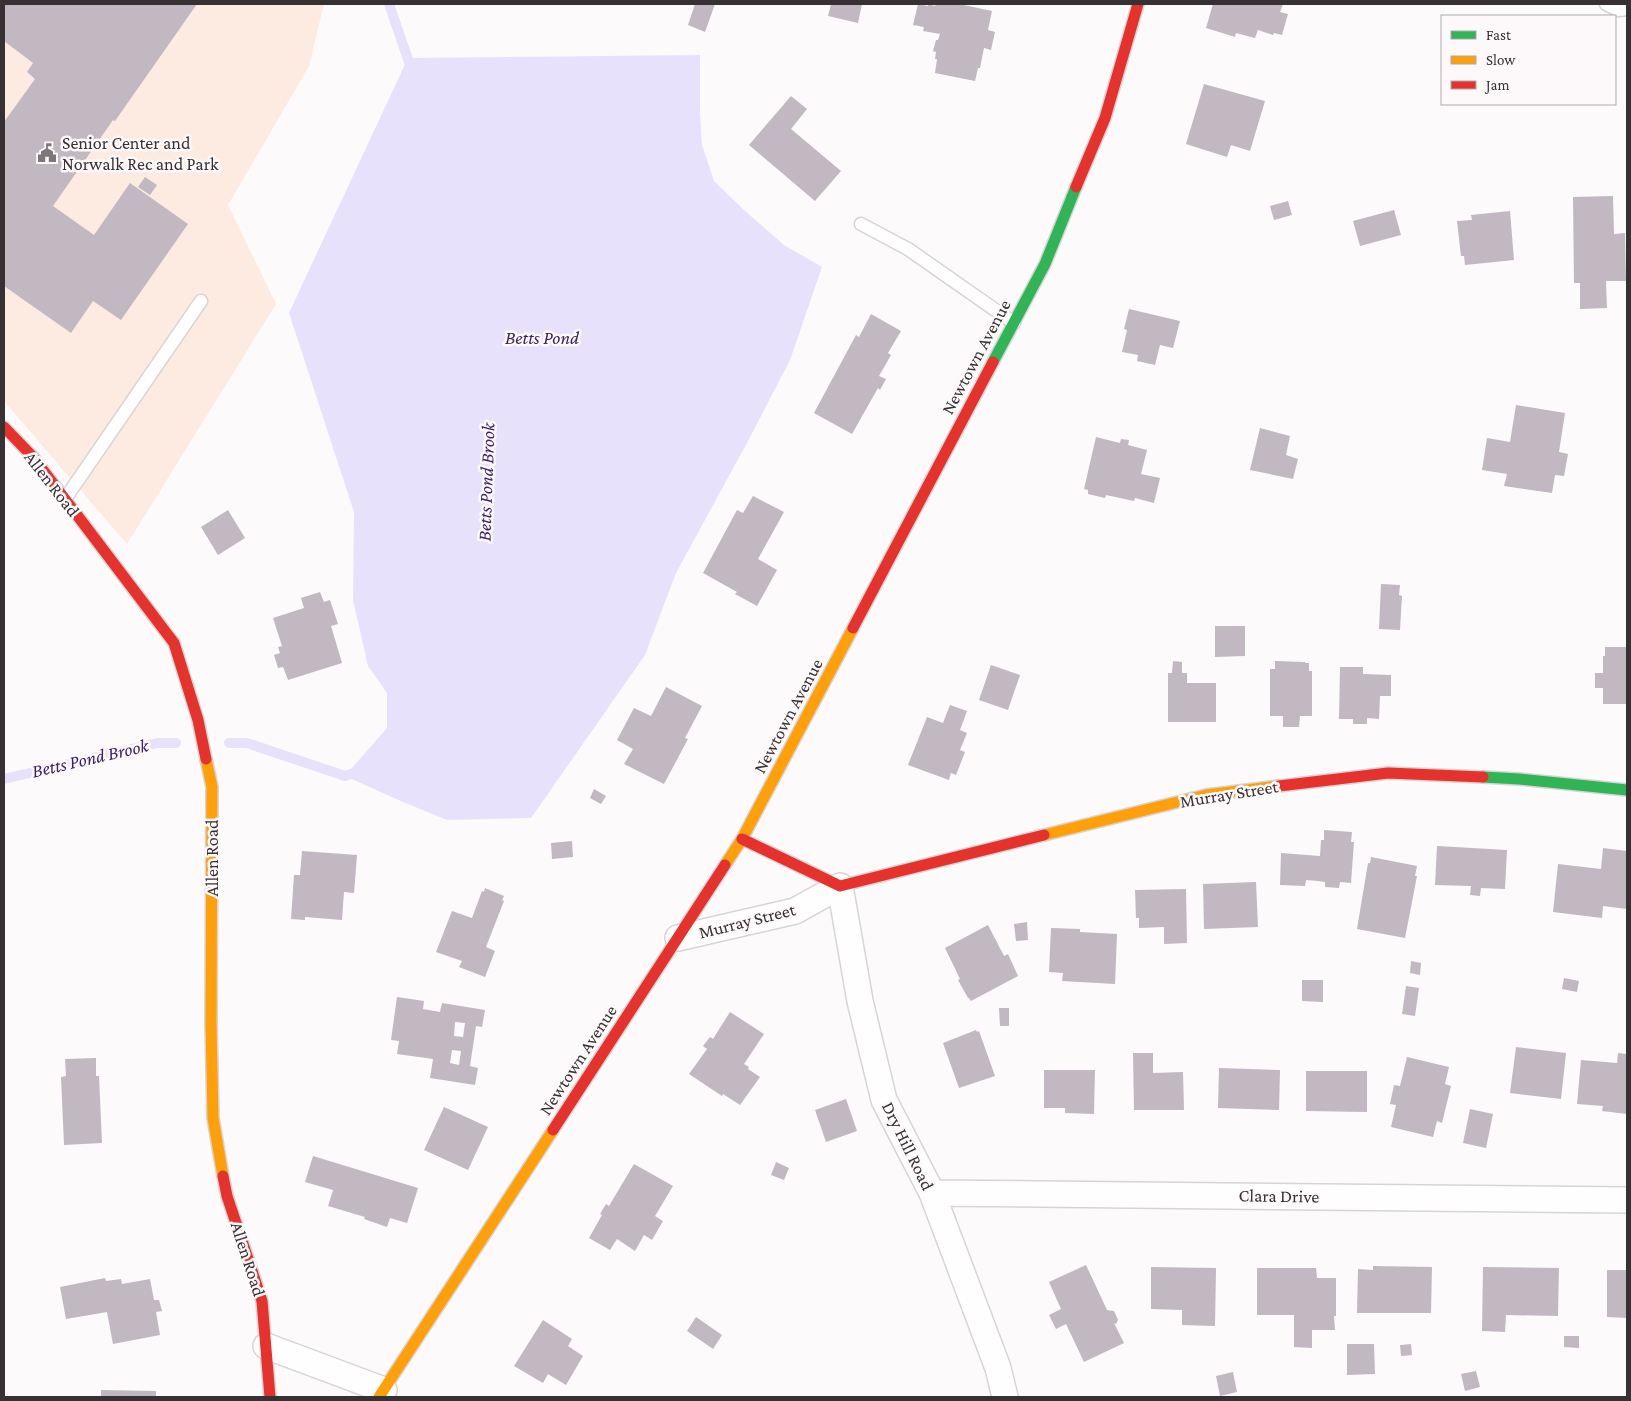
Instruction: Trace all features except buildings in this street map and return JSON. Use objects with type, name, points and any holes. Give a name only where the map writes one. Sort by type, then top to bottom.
[{"type":"street","name":"Newtown Avenue","points":[[382,1394],[742,839],[1045,264],[1105,118],[1138,4]]},
{"type":"street","name":"Allen Road","points":[[4,427],[33,457],[174,643],[198,720],[212,787],[211,1023],[213,1118],[227,1196],[262,1301],[270,1397]]},
{"type":"street","name":"Murray Street","points":[[678,938],[795,911],[840,886],[1206,795],[1388,773],[1519,779],[1627,790]]},
{"type":"street","points":[[742,839],[840,886]]},
{"type":"street","name":"Dry Hill Road","points":[[840,886],[860,1001],[884,1100],[932,1193],[998,1368],[1005,1397]]},
{"type":"street","name":"Clara Drive","points":[[932,1193],[1627,1200]]},
{"type":"street","points":[[266,1346],[382,1394]]},
{"type":"lane","points":[[1606,4],[1618,10],[1627,9]]},
{"type":"lane","points":[[861,224],[908,249],[1014,323]]},
{"type":"lane","points":[[65,499],[201,301]]},
{"type":"shaded area","points":[[4,4],[324,4],[309,66],[228,205],[276,304],[127,544],[4,401]]},
{"type":"water","name":"Betts Pond","points":[[700,55],[702,145],[714,181],[784,245],[822,267],[790,360],[676,573],[645,655],[531,818],[447,820],[345,776],[387,728],[387,693],[368,666],[353,600],[354,512],[289,313],[408,58]]},
{"type":"waterway","name":"Betts Pond Brook","points":[[389,4],[412,71]]},
{"type":"waterway","name":"Betts Pond Brook","points":[[4,779],[157,743],[176,743]]},
{"type":"waterway","name":"Betts Pond Brook","points":[[229,743],[247,743],[345,776],[357,772]]},
{"type":"traffic: fast","points":[[993,362],[1045,264],[1076,187]]},
{"type":"traffic: fast","points":[[1483,777],[1627,790]]},
{"type":"traffic: slow","points":[[725,865],[742,839],[853,628]]},
{"type":"traffic: slow","points":[[206,759],[212,787],[211,1023],[213,1118],[223,1176]]},
{"type":"traffic: slow","points":[[1044,835],[1206,795],[1279,786]]},
{"type":"traffic: slow","points":[[379,1397],[553,1130]]},
{"type":"traffic: jam","points":[[1076,187],[1105,118],[1138,4]]},
{"type":"traffic: jam","points":[[853,628],[993,362]]},
{"type":"traffic: jam","points":[[4,427],[33,457],[174,643],[198,720],[206,759]]},
{"type":"traffic: jam","points":[[1279,786],[1388,773],[1483,777]]},
{"type":"traffic: jam","points":[[742,839],[840,886],[1044,835]]},
{"type":"traffic: jam","points":[[553,1130],[725,865]]},
{"type":"traffic: jam","points":[[223,1176],[227,1196],[262,1301],[270,1397]]},
{"type":"place","name":"Senior Center and Norwalk Rec and Park","points":[[47,153]]}]
